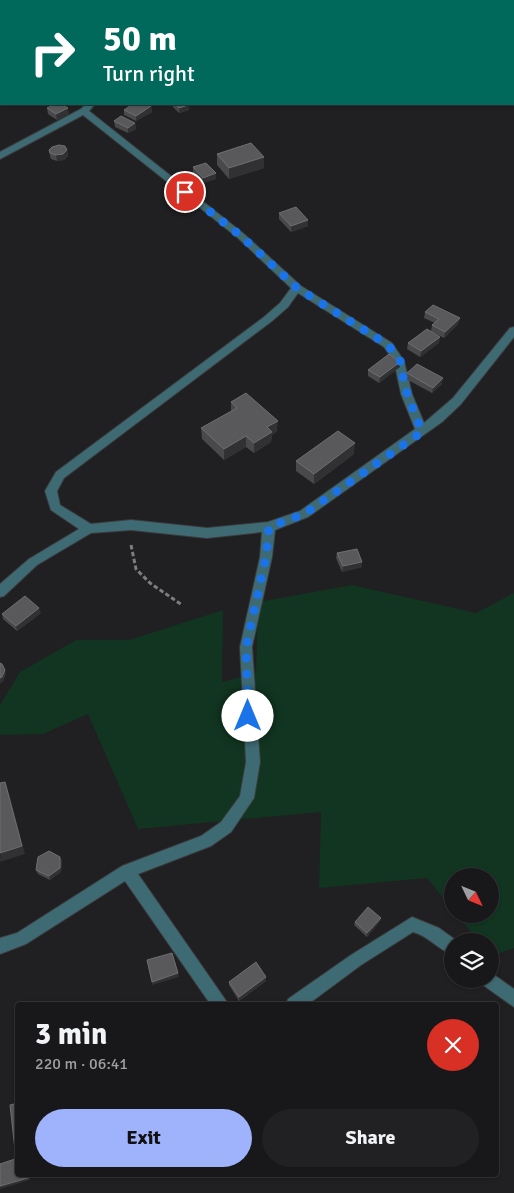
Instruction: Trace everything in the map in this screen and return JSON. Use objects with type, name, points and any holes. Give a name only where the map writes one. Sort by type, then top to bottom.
[{"type":"street","points":[[0,156],[88,107],[241,236],[297,288],[388,345],[400,360],[405,388],[422,432]]},
{"type":"street","points":[[89,530],[55,507],[51,491],[60,475],[268,319],[284,305],[297,288]]},
{"type":"street","points":[[0,592],[33,562],[89,530],[130,525],[206,533],[269,527],[304,514],[422,432],[457,401],[513,333]]},
{"type":"street","points":[[0,946],[21,939],[127,871],[206,840],[226,827],[247,798],[253,762],[248,716],[246,647],[266,557],[269,527]]},
{"type":"street","points":[[127,871],[219,1002]]},
{"type":"street","points":[[298,1002],[356,960],[412,924],[424,927],[444,940]]},
{"type":"street","points":[[499,987],[514,999]]},
{"type":"path","points":[[130,525],[131,547],[136,569],[150,582],[182,605]]},
{"type":"green space","points":[[352,585],[476,613],[514,593],[514,948],[499,953],[499,933],[472,933],[464,923],[499,923],[499,868],[444,868],[444,899],[427,878],[319,888],[321,812],[138,829],[88,714],[43,734],[0,735],[0,705],[20,672],[76,640],[129,640],[223,610],[222,682],[256,673],[258,602]]},
{"type":"building","points":[[54,105],[62,105],[68,108],[56,114],[47,108]]},
{"type":"building","points":[[132,105],[151,106],[136,116],[124,110]]},
{"type":"building","points":[[176,105],[188,105],[179,108]]},
{"type":"building","points":[[121,116],[135,123],[128,128],[114,121]]},
{"type":"building","points":[[251,143],[264,157],[229,168],[217,154]]},
{"type":"building","points":[[65,146],[67,150],[63,154],[56,155],[50,153],[49,150],[52,147]]},
{"type":"building","points":[[206,163],[216,173],[203,178],[193,167]]},
{"type":"building","points":[[296,207],[308,220],[291,226],[279,213]]},
{"type":"building","points":[[433,305],[460,318],[445,332],[432,325],[439,319],[425,312]]},
{"type":"building","points":[[427,329],[440,337],[421,351],[408,343]]},
{"type":"building","points":[[389,354],[400,362],[380,377],[368,370]]},
{"type":"building","points":[[417,364],[443,378],[433,388],[407,373]]},
{"type":"building","points":[[246,393],[278,421],[267,427],[272,432],[254,443],[246,436],[224,449],[201,428],[237,408],[231,402]]},
{"type":"building","points":[[338,431],[355,443],[314,474],[296,461]]},
{"type":"building","points":[[357,549],[362,562],[343,566],[337,553]]},
{"type":"building","points":[[25,596],[39,608],[16,626],[2,614]]},
{"type":"building","points":[[0,663],[5,670],[0,678]]},
{"type":"building","points":[[5,782],[22,846],[0,853],[0,783]]},
{"type":"building","points":[[49,851],[60,857],[60,868],[49,876],[36,870],[38,857]]},
{"type":"building","points":[[368,907],[381,918],[367,933],[355,922]]},
{"type":"building","points":[[172,953],[178,973],[152,982],[147,960]]},
{"type":"building","points":[[256,962],[266,977],[239,997],[229,982]]},
{"type":"building","points":[[15,1104],[15,1150],[10,1105]]},
{"type":"building","points":[[15,1159],[15,1177],[28,1178],[0,1186],[0,1164]]},
{"type":"route","points":[[185,192],[241,236],[297,288],[388,345],[396,353],[400,360],[405,388],[422,432],[304,514],[269,527],[266,557],[246,647],[248,716]]}]
